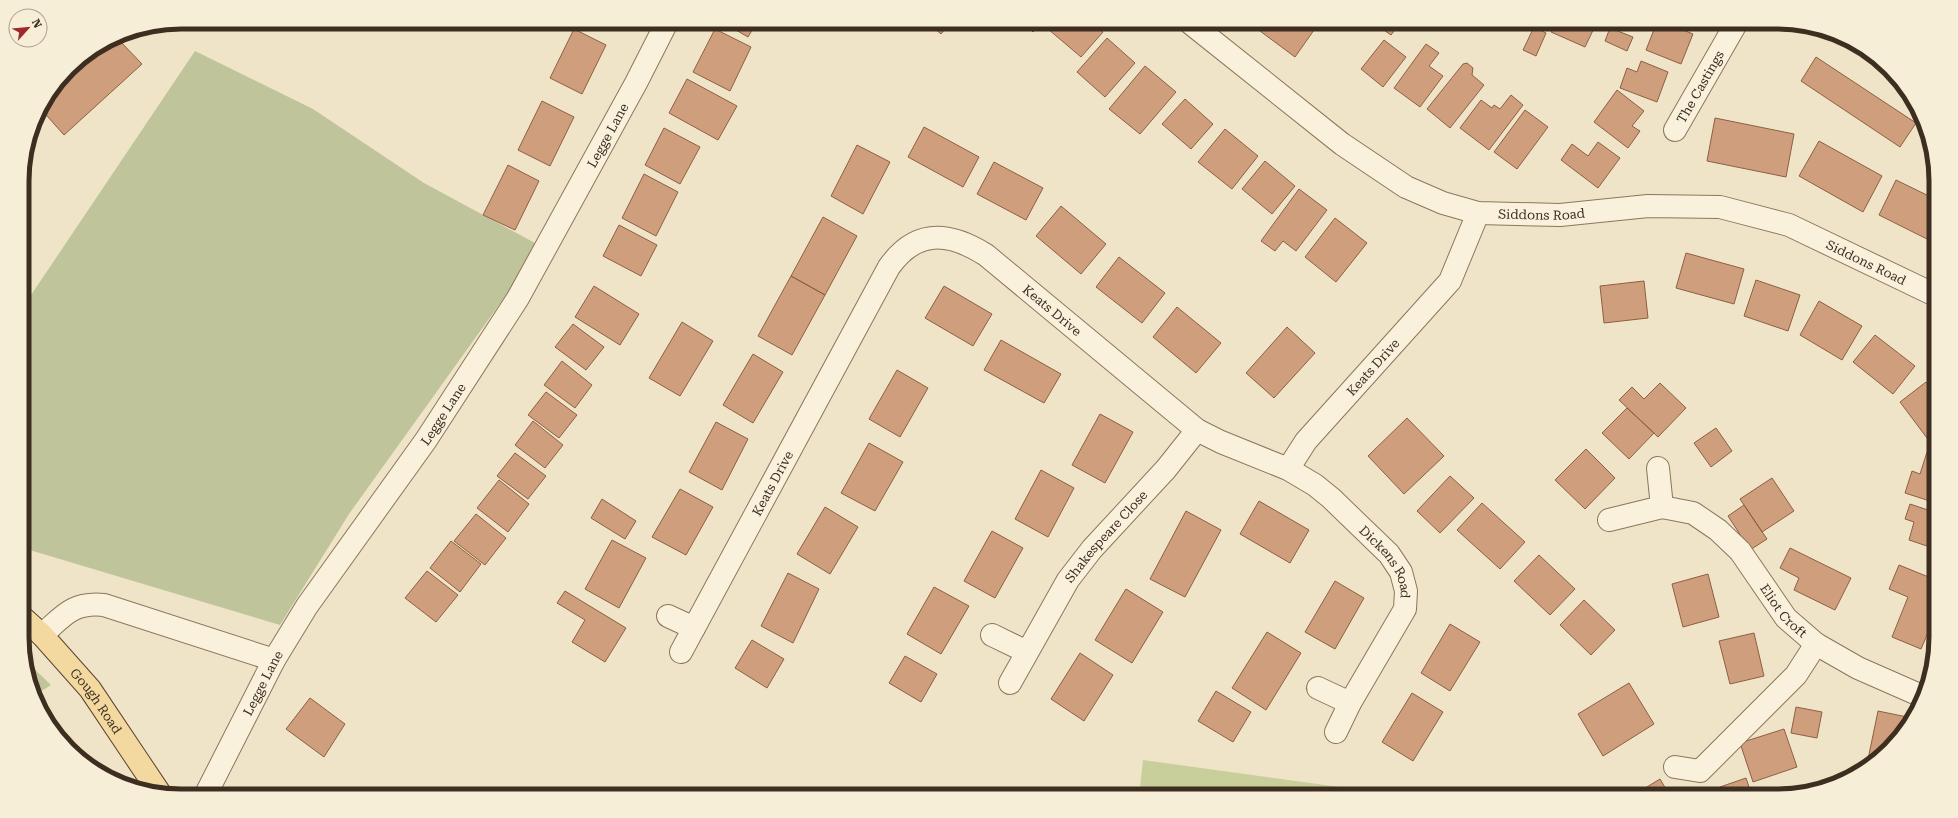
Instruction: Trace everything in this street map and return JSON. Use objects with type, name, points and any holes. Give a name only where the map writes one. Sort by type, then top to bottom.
[{"type":"main road","name":"Gough Road","points":[[29,623],[42,635],[90,689],[156,787]]},
{"type":"street","name":"Legge Lane","points":[[209,789],[274,660],[308,606],[426,440],[518,298],[663,29]]},
{"type":"street","name":"Siddons Road","points":[[1198,29],[1342,144],[1406,187],[1442,202],[1478,213],[1560,215],[1648,206],[1720,207],[1789,225],[1929,292]]},
{"type":"street","name":"The Castings","points":[[1675,130],[1733,29]]},
{"type":"street","name":"Keats Drive","points":[[681,652],[889,267],[899,253],[909,245],[923,239],[938,238],[954,240],[971,245],[986,255],[1198,430],[1221,442],[1288,469],[1306,441],[1450,281],[1478,213]]},
{"type":"street","name":"Shakespeare Close","points":[[1010,683],[1068,580],[1092,549],[1166,469],[1198,430]]},
{"type":"street","points":[[1658,468],[1662,507]]},
{"type":"street","name":"Dickens Road","points":[[1288,469],[1315,485],[1374,538],[1389,554],[1401,572],[1406,591],[1405,609],[1350,703],[1336,732]]},
{"type":"street","name":"Eliot Croft","points":[[1608,520],[1662,507],[1693,513],[1718,530],[1740,551],[1786,618],[1816,644],[1858,668],[1918,693]]},
{"type":"street","points":[[42,635],[65,614],[77,606],[89,603],[104,605],[274,660]]},
{"type":"street","points":[[668,616],[694,628]]},
{"type":"street","points":[[992,635],[1027,652]]},
{"type":"street","points":[[1675,767],[1700,770],[1796,675],[1816,644]]},
{"type":"street","points":[[1318,688],[1350,703]]},
{"type":"green space","points":[[195,51],[313,109],[424,183],[535,243],[509,291],[349,514],[280,625],[29,550],[29,298]]},
{"type":"green space","points":[[32,667],[51,685],[40,692]]},
{"type":"green space","points":[[1143,760],[1355,789],[1140,789]]},
{"type":"building","points":[[574,29],[606,45],[582,94],[550,78]]},
{"type":"building","points":[[715,29],[751,47],[730,91],[693,72]]},
{"type":"building","points":[[734,29],[753,29],[748,37]]},
{"type":"building","points":[[935,29],[945,29],[941,34]]},
{"type":"building","points":[[1048,29],[1100,29],[1103,32],[1081,57]]},
{"type":"building","points":[[1257,29],[1315,29],[1295,57]]},
{"type":"building","points":[[1382,29],[1396,29],[1391,35]]},
{"type":"building","points":[[1533,29],[1538,29],[1546,33],[1536,56],[1523,50]]},
{"type":"building","points":[[1552,29],[1594,29],[1585,47],[1551,32]]},
{"type":"building","points":[[1610,29],[1633,37],[1627,51],[1605,41]]},
{"type":"building","points":[[1654,29],[1680,29],[1693,34],[1681,64],[1646,50]]},
{"type":"building","points":[[1107,38],[1135,63],[1105,97],[1077,72]]},
{"type":"building","points":[[1384,40],[1406,57],[1383,87],[1361,69]]},
{"type":"building","points":[[121,42],[142,64],[64,135],[45,114],[49,105],[60,88],[88,60],[105,49]]},
{"type":"building","points":[[1426,44],[1439,53],[1429,66],[1443,76],[1420,107],[1394,88]]},
{"type":"building","points":[[1816,57],[1916,123],[1900,147],[1801,81]]},
{"type":"building","points":[[1641,61],[1668,72],[1657,102],[1620,88],[1627,68],[1637,72]]},
{"type":"building","points":[[1467,63],[1473,68],[1472,75],[1484,85],[1450,128],[1427,109],[1463,64]]},
{"type":"building","points":[[1145,66],[1176,92],[1140,134],[1109,109]]},
{"type":"building","points":[[687,79],[737,106],[718,140],[669,113]]},
{"type":"building","points":[[1617,90],[1644,111],[1632,126],[1640,131],[1628,148],[1594,122]]},
{"type":"building","points":[[1511,95],[1523,105],[1489,150],[1460,128],[1481,100],[1492,108],[1494,105],[1500,109]]},
{"type":"building","points":[[1185,99],[1213,124],[1191,149],[1162,124]]},
{"type":"building","points":[[542,101],[574,117],[550,166],[518,150]]},
{"type":"building","points":[[1525,110],[1548,127],[1517,169],[1494,152]]},
{"type":"building","points":[[1715,118],[1794,134],[1786,177],[1707,161]]},
{"type":"building","points":[[924,127],[979,157],[963,187],[908,157]]},
{"type":"building","points":[[664,128],[700,147],[680,184],[645,165]]},
{"type":"building","points":[[1225,129],[1258,156],[1232,189],[1198,162]]},
{"type":"building","points":[[1819,141],[1882,176],[1863,212],[1799,176]]},
{"type":"building","points":[[1598,142],[1620,158],[1598,188],[1561,160],[1572,144],[1588,156]]},
{"type":"building","points":[[857,145],[890,162],[863,214],[831,196]]},
{"type":"building","points":[[1265,161],[1295,186],[1272,214],[1242,189]]},
{"type":"building","points":[[994,162],[1043,188],[1026,220],[977,194]]},
{"type":"building","points":[[508,165],[539,181],[515,230],[483,215]]},
{"type":"building","points":[[644,174],[678,192],[656,236],[622,218]]},
{"type":"building","points":[[1896,180],[1929,196],[1929,240],[1879,215]]},
{"type":"building","points":[[1299,189],[1327,210],[1296,251],[1283,241],[1275,251],[1261,241]]},
{"type":"building","points":[[1061,206],[1106,244],[1081,274],[1036,236]]},
{"type":"building","points":[[823,217],[857,236],[825,295],[791,276]]},
{"type":"building","points":[[1335,218],[1367,243],[1336,282],[1305,257]]},
{"type":"building","points":[[619,225],[657,245],[641,276],[603,256]]},
{"type":"building","points":[[1686,253],[1744,269],[1734,304],[1676,288]]},
{"type":"building","points":[[1119,257],[1165,293],[1142,323],[1096,287]]},
{"type":"building","points":[[791,276],[825,295],[792,355],[758,336]]},
{"type":"building","points":[[1756,280],[1800,295],[1788,331],[1744,316]]},
{"type":"building","points":[[1644,281],[1648,318],[1604,323],[1600,286]]},
{"type":"building","points":[[594,286],[639,314],[620,345],[575,317]]},
{"type":"building","points":[[944,286],[992,314],[973,346],[925,318]]},
{"type":"building","points":[[1819,301],[1862,326],[1842,360],[1800,335]]},
{"type":"building","points":[[1177,307],[1221,343],[1196,373],[1153,337]]},
{"type":"building","points":[[682,322],[713,341],[680,396],[649,378]]},
{"type":"building","points":[[573,324],[604,347],[586,370],[555,347]]},
{"type":"building","points":[[1287,327],[1315,353],[1274,398],[1246,373]]},
{"type":"building","points":[[1875,335],[1915,366],[1893,394],[1853,362]]},
{"type":"building","points":[[1001,340],[1061,374],[1044,403],[984,370]]},
{"type":"building","points":[[753,354],[783,372],[753,423],[723,405]]},
{"type":"building","points":[[562,361],[592,385],[575,408],[544,385]]},
{"type":"building","points":[[897,370],[928,388],[900,437],[869,419]]},
{"type":"building","points":[[1926,382],[1929,386],[1929,441],[1900,402]]},
{"type":"building","points":[[1660,383],[1686,408],[1658,437],[1619,400],[1632,387],[1644,399]]},
{"type":"building","points":[[546,392],[577,415],[559,438],[528,415]]},
{"type":"building","points":[[1627,408],[1654,433],[1629,459],[1602,433]]},
{"type":"building","points":[[1100,414],[1133,432],[1105,483],[1072,465]]},
{"type":"building","points":[[1407,418],[1444,456],[1404,494],[1368,456]]},
{"type":"building","points":[[533,421],[563,445],[545,468],[515,445]]},
{"type":"building","points":[[716,422],[748,439],[722,490],[689,472]]},
{"type":"building","points":[[1716,428],[1732,451],[1711,467],[1694,443]]},
{"type":"building","points":[[869,443],[903,462],[875,511],[841,493]]},
{"type":"building","points":[[1586,449],[1615,478],[1585,509],[1555,480]]},
{"type":"building","points":[[1927,452],[1929,452],[1929,501],[1905,493],[1912,471],[1920,474]]},
{"type":"building","points":[[515,453],[546,476],[528,499],[497,476]]},
{"type":"building","points":[[1041,470],[1074,488],[1048,537],[1015,519]]},
{"type":"building","points":[[1450,476],[1474,498],[1440,533],[1417,511]]},
{"type":"building","points":[[1772,478],[1794,511],[1762,532],[1740,499]]},
{"type":"building","points":[[499,480],[529,504],[508,532],[477,508]]},
{"type":"building","points":[[680,489],[713,507],[686,555],[652,537]]},
{"type":"building","points":[[602,499],[636,521],[625,539],[591,518]]},
{"type":"building","points":[[1259,501],[1309,530],[1290,563],[1240,534]]},
{"type":"building","points":[[1482,503],[1525,542],[1500,569],[1457,530]]},
{"type":"building","points":[[1910,504],[1929,510],[1929,547],[1909,540],[1914,522],[1905,519]]},
{"type":"building","points":[[1744,505],[1767,539],[1750,550],[1728,516]]},
{"type":"building","points":[[825,507],[858,527],[830,574],[797,554]]},
{"type":"building","points":[[1186,511],[1221,530],[1185,597],[1150,579]]},
{"type":"building","points":[[476,514],[506,538],[485,565],[454,541]]},
{"type":"building","points":[[992,531],[1023,548],[995,598],[964,581]]},
{"type":"building","points":[[612,540],[646,558],[619,608],[585,589]]},
{"type":"building","points":[[451,541],[481,564],[460,592],[430,568]]},
{"type":"building","points":[[1790,548],[1851,578],[1835,610],[1794,590],[1799,578],[1780,568]]},
{"type":"building","points":[[1539,555],[1575,589],[1550,615],[1514,581]]},
{"type":"building","points":[[1899,565],[1929,577],[1929,630],[1921,649],[1892,637],[1908,597],[1889,589]]},
{"type":"building","points":[[427,571],[458,595],[436,622],[405,598]]},
{"type":"building","points":[[788,573],[819,589],[793,643],[761,626]]},
{"type":"building","points":[[1708,574],[1719,617],[1683,627],[1672,584]]},
{"type":"building","points":[[1335,581],[1364,598],[1335,649],[1305,632]]},
{"type":"building","points":[[934,587],[969,606],[941,654],[907,634]]},
{"type":"building","points":[[1126,589],[1163,612],[1132,663],[1095,640]]},
{"type":"building","points":[[565,591],[626,628],[605,662],[572,642],[585,620],[557,603]]},
{"type":"building","points":[[1584,600],[1615,630],[1591,655],[1560,625]]},
{"type":"building","points":[[1450,624],[1480,642],[1450,691],[1421,673]]},
{"type":"building","points":[[1267,632],[1301,653],[1266,710],[1232,688]]},
{"type":"building","points":[[1754,633],[1764,676],[1730,684],[1719,641]]},
{"type":"building","points":[[752,640],[784,659],[767,688],[735,668]]},
{"type":"building","points":[[1080,653],[1113,675],[1084,721],[1051,699]]},
{"type":"building","points":[[905,656],[937,674],[921,702],[889,683]]},
{"type":"building","points":[[1629,683],[1654,724],[1603,756],[1578,714]]},
{"type":"building","points":[[1216,691],[1251,712],[1233,742],[1198,721]]},
{"type":"building","points":[[1412,693],[1443,712],[1413,761],[1382,742]]},
{"type":"building","points":[[310,698],[345,724],[324,757],[286,729]]},
{"type":"building","points":[[1796,707],[1822,712],[1817,738],[1791,733]]},
{"type":"building","points":[[1878,711],[1906,717],[1898,730],[1868,759]]},
{"type":"building","points":[[1784,729],[1797,767],[1753,782],[1740,743]]},
{"type":"building","points":[[1746,778],[1750,789],[1721,789],[1720,787]]},
{"type":"building","points":[[1660,779],[1666,789],[1644,789]]}]
